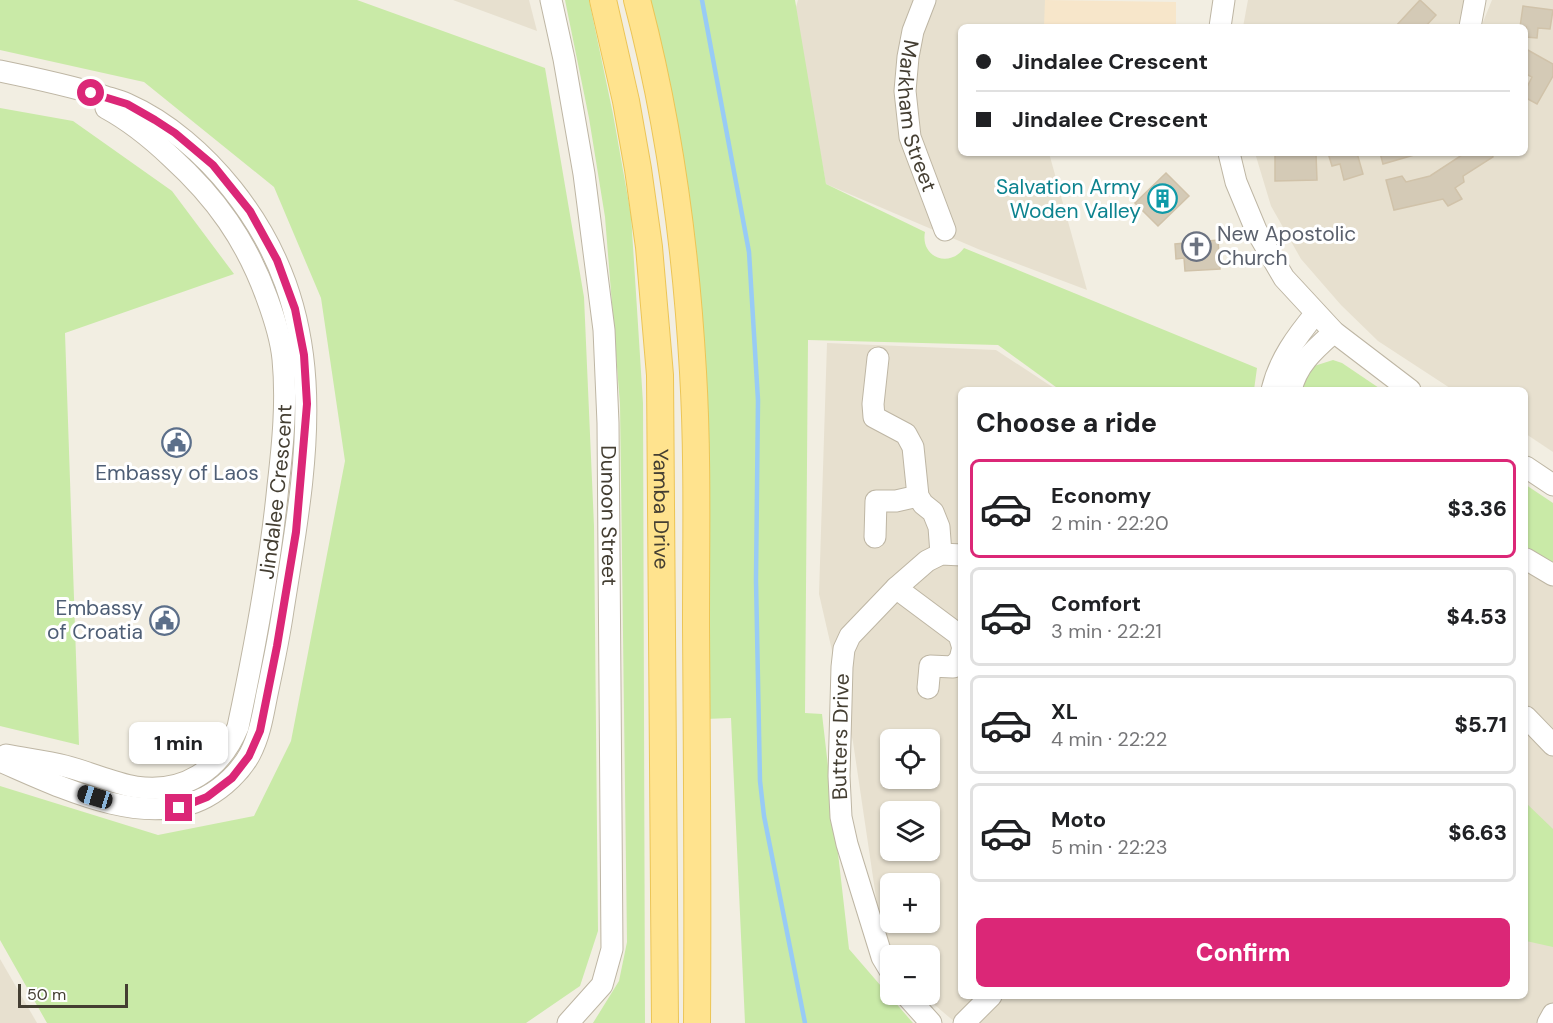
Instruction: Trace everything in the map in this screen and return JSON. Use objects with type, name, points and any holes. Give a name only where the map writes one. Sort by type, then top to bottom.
[{"type":"main road","name":"Yamba Drive","points":[[603,0],[626,101],[638,169],[650,258],[660,375],[665,1023]]},
{"type":"main road","name":"Yamba Drive","points":[[637,0],[654,71],[672,172],[686,280],[693,374],[698,1023]]},
{"type":"street","name":"Dunoon Street","points":[[552,0],[584,174],[604,330],[608,423],[612,949],[602,986],[568,1023]]},
{"type":"street","name":"Markham Street","points":[[925,0],[913,31],[905,91],[910,136],[945,230]]},
{"type":"street","points":[[1220,24],[1224,0]]},
{"type":"street","points":[[1471,24],[1475,0]]},
{"type":"street","name":"Jindalee Crescent","points":[[0,71],[54,81],[127,104],[175,133],[213,165],[250,211],[277,260],[295,309],[304,355],[307,404],[296,532],[260,731],[249,756],[232,778],[207,797],[179,808],[132,809],[58,786],[0,761]]},
{"type":"street","name":"Jindalee Crescent","points":[[0,754],[64,765],[134,786],[154,789],[174,786],[196,778],[214,765],[231,745],[243,706],[268,572],[284,437],[283,357],[274,315],[256,267],[230,221],[198,182],[146,134],[121,117],[54,81]]},
{"type":"street","points":[[1230,156],[1236,182],[1256,230],[1284,278],[1334,332],[1406,387]]},
{"type":"street","points":[[1273,387],[1286,354],[1299,333],[1316,313]]},
{"type":"street","points":[[1292,387],[1294,378],[1305,360],[1334,332]]},
{"type":"street","points":[[878,358],[873,404],[874,417],[906,434],[913,447],[918,496],[923,504],[933,512],[951,554]]},
{"type":"street","points":[[1528,468],[1553,485]]},
{"type":"street","points":[[874,537],[876,501],[896,501],[918,496]]},
{"type":"street","name":"Butters Drive","points":[[880,951],[847,844],[841,817],[839,776],[844,649],[850,636],[896,588],[927,561],[951,554]]},
{"type":"street","points":[[1528,560],[1553,574]]},
{"type":"street","points":[[896,588],[958,634]]},
{"type":"street","points":[[928,688],[930,666],[953,667],[958,661]]},
{"type":"street","points":[[1528,719],[1553,746]]},
{"type":"street","points":[[964,1023],[988,999]]},
{"type":"street","points":[[915,1005],[931,1023]]},
{"type":"street","points":[[1548,1023],[1553,1014]]},
{"type":"shaded area","points":[[453,0],[529,0],[537,31]]},
{"type":"shaded area","points":[[798,0],[1049,0],[1047,24],[958,24],[958,156],[1050,156],[1087,290],[978,249],[826,184],[794,14]]},
{"type":"shaded area","points":[[1045,0],[1176,2],[1176,24],[1044,24]]},
{"type":"shaded area","points":[[1248,0],[1475,0],[1471,24],[1244,24]]},
{"type":"shaded area","points":[[1492,0],[1553,0],[1553,452],[1528,435],[1528,387],[1448,387],[1378,341],[1341,305],[1301,259],[1271,206],[1256,156],[1528,156],[1528,24],[1482,24]]},
{"type":"shaded area","points":[[827,343],[996,350],[1052,387],[958,387],[958,999],[1528,999],[1528,568],[1553,584],[1553,1023],[956,1023],[935,1005],[940,1005],[940,945],[886,945],[881,933],[940,933],[940,873],[880,873],[880,924],[853,742],[819,594]]},
{"type":"shaded area","points":[[0,959],[37,1023],[0,1023]]},
{"type":"green space","points":[[0,0],[357,0],[545,68],[584,297],[594,526],[598,931],[580,986],[526,1023],[47,1023],[0,940],[0,786],[158,835],[254,816],[291,741],[345,461],[321,298],[274,187],[144,82],[0,50]]},
{"type":"green space","points":[[565,0],[589,0],[631,215],[643,403],[645,1023],[593,1023],[619,981],[627,942],[620,404],[605,217],[589,118]]},
{"type":"green space","points":[[646,0],[795,0],[826,184],[925,232],[927,248],[937,257],[951,258],[964,248],[1257,368],[1254,387],[1056,387],[998,345],[808,340],[805,713],[822,714],[849,949],[880,985],[880,1005],[897,1005],[913,1023],[745,1023],[731,718],[705,719],[697,341]]},
{"type":"green space","points":[[0,108],[73,121],[172,191],[234,274],[65,333],[79,745],[0,726]]},
{"type":"green space","points":[[1333,360],[1342,363],[1378,387],[1302,387],[1311,367]]},
{"type":"green space","points":[[1528,486],[1553,503],[1553,568],[1528,555]]},
{"type":"green space","points":[[1528,805],[1553,829],[1553,947],[1528,941]]},
{"type":"building","points":[[1420,0],[1436,15],[1428,24],[1398,24]]},
{"type":"building","points":[[1523,6],[1553,10],[1550,29],[1538,28],[1537,38],[1528,37],[1528,24],[1520,24]]},
{"type":"building","points":[[1528,50],[1553,64],[1553,76],[1537,104],[1528,99],[1528,85],[1532,77],[1528,75]]},
{"type":"building","points":[[1275,156],[1316,156],[1317,180],[1275,181]]},
{"type":"building","points":[[1329,156],[1358,156],[1363,174],[1344,180],[1340,164],[1332,166]]},
{"type":"building","points":[[1381,156],[1411,156],[1383,164]]},
{"type":"building","points":[[1460,156],[1493,156],[1463,176],[1464,182],[1455,188],[1462,199],[1448,206],[1443,199],[1394,210],[1386,180],[1402,176],[1406,182],[1430,176]]},
{"type":"building","name":"Salvation Army Woden Valley","points":[[1166,173],[1189,196],[1158,226],[1135,203]]},
{"type":"building","points":[[1218,240],[1220,269],[1185,271],[1184,258],[1176,259],[1175,244]]},
{"type":"waterway","points":[[702,0],[749,252],[758,400],[756,580],[760,781],[764,816],[805,1023]]},
{"type":"place","name":"Salvation Army Woden Valley","points":[[1162,199]]},
{"type":"place","name":"New Apostolic Church","points":[[1196,246]]},
{"type":"place","name":"Embassy of Laos","points":[[177,442]]},
{"type":"place","name":"Embassy of Croatia","points":[[164,620]]},
{"type":"route","points":[[91,93],[127,104],[155,120],[175,133],[213,165],[250,211],[277,260],[295,309],[304,355],[307,404],[296,532],[260,731],[249,756],[232,778],[207,797],[179,808]]}]
